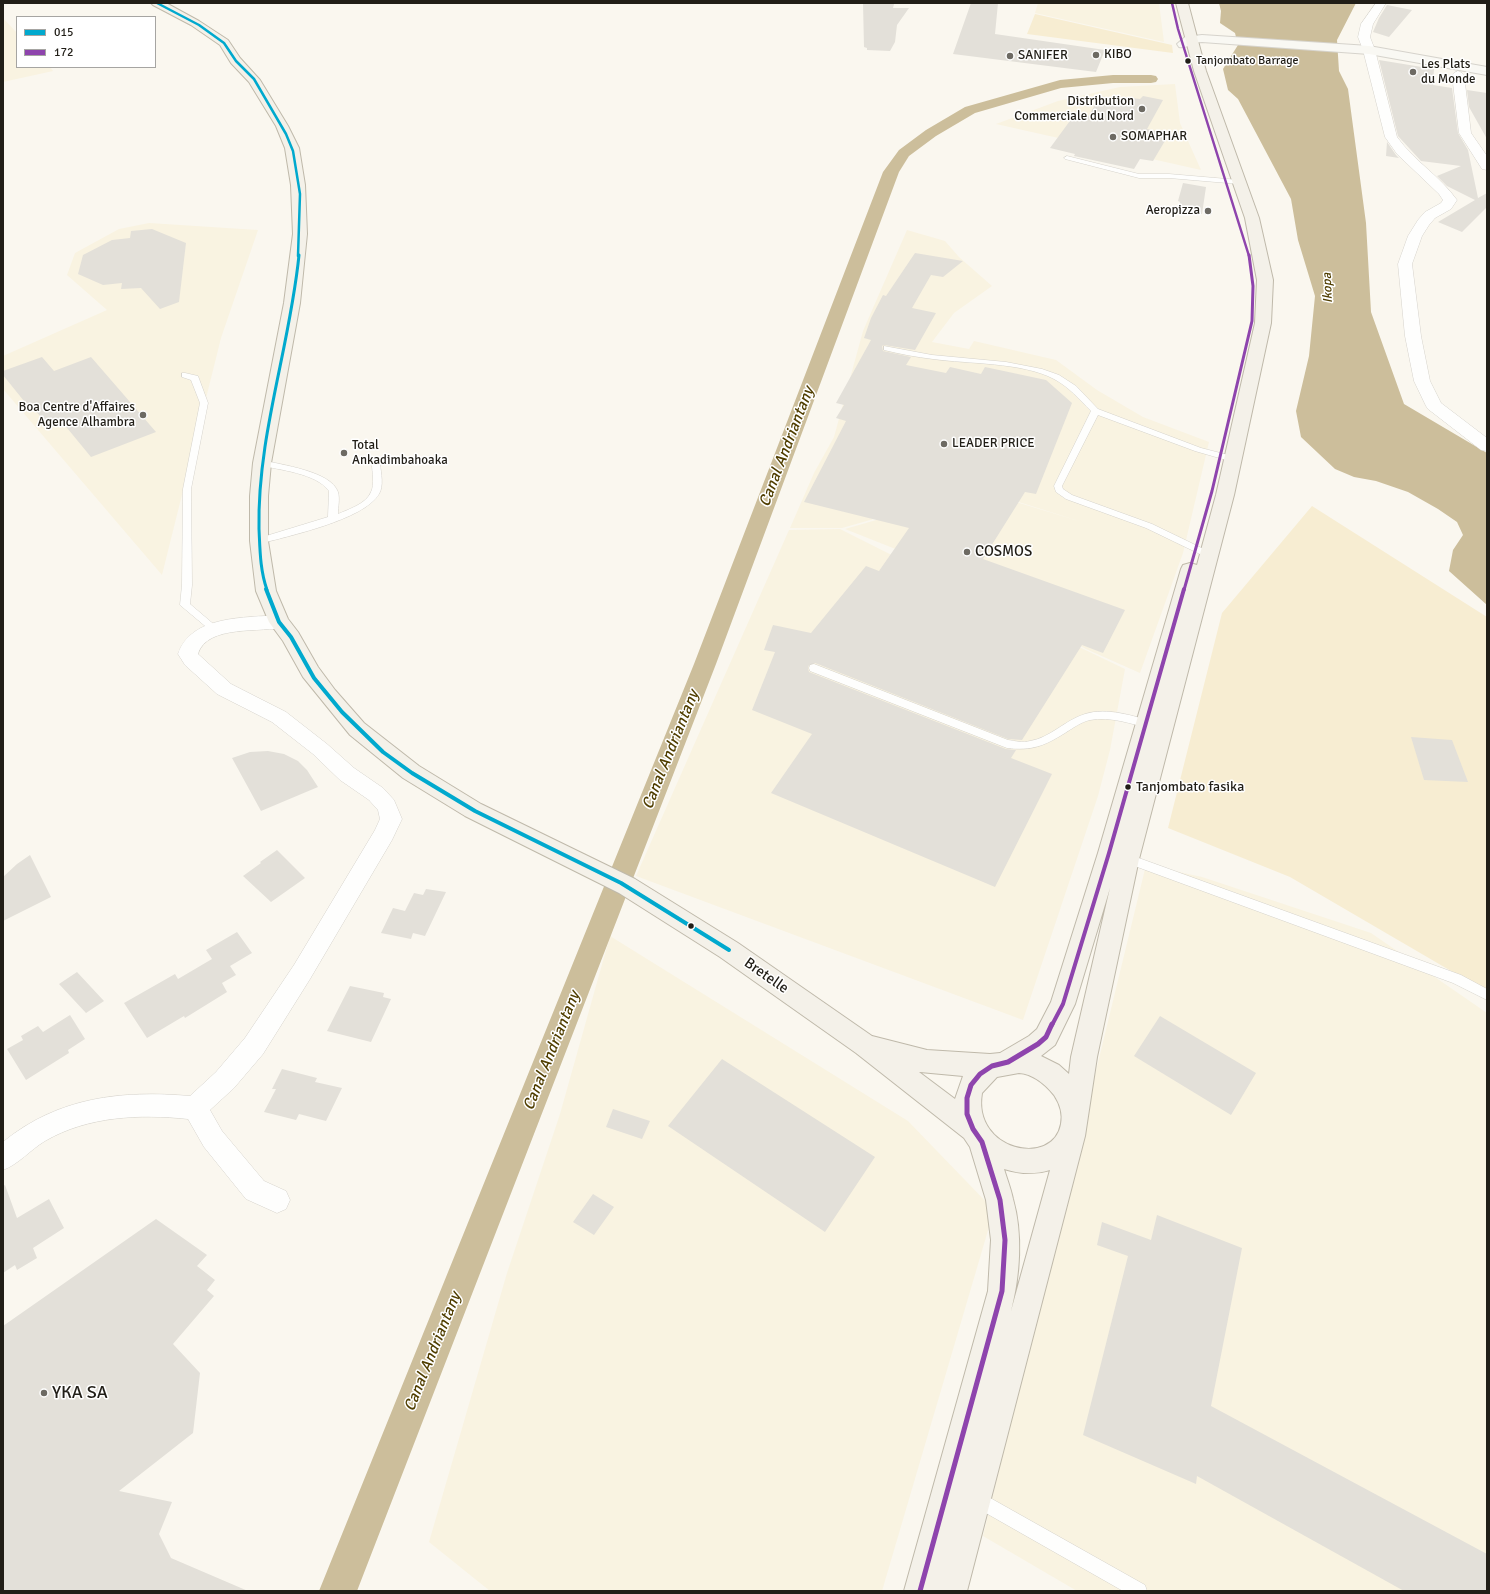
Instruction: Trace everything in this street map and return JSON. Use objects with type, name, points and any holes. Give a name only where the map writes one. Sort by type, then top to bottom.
[{"type":"main road","name":"Bretelle","points":[[157,3],[195,23],[224,42],[235,60],[254,80],[282,126],[292,148],[298,185],[300,211],[298,260],[292,303],[262,463],[259,496],[259,541],[266,591],[279,622],[291,637],[310,672],[357,729],[433,786],[473,810],[627,886],[729,950],[865,1045],[977,1135]]},
{"type":"main road","points":[[1172,3],[1187,42],[1233,182],[1254,278],[1252,321],[1227,458]]},
{"type":"main road","points":[[1182,3],[1187,42]]},
{"type":"main road","points":[[920,1591],[1002,1291],[1005,1240],[1000,1200],[977,1135],[967,1114],[967,1098],[971,1085],[980,1074],[1038,1044],[1046,1037],[1063,1004],[1109,853],[1154,726],[1227,458],[1260,345],[1263,323],[1265,280],[1252,218],[1233,182]]},
{"type":"main road","points":[[951,1591],[1073,1128],[1084,1058],[1128,859],[1154,726]]},
{"type":"main road","points":[[865,1045],[934,1063],[1030,1064],[1055,1077],[1066,1090],[1073,1105],[1073,1128],[1063,1148],[1049,1158],[1032,1161],[1014,1160],[997,1153],[977,1135]]},
{"type":"street","points":[[1381,3],[1367,24],[1364,37],[1369,50],[1381,102],[1392,137],[1401,151],[1444,191],[1450,200],[1446,206],[1430,215],[1423,223],[1415,236],[1405,264],[1413,336],[1422,381],[1434,406],[1487,446]]},
{"type":"street","points":[[1187,42],[1214,40],[1369,50],[1487,71]]},
{"type":"street","points":[[1458,75],[1465,133],[1487,166]]},
{"type":"street","points":[[3,1158],[36,1132],[62,1120],[83,1113],[124,1105],[161,1104],[195,1108],[225,1080],[254,1046],[302,972],[392,819],[387,806],[376,794],[347,774],[320,749],[279,717],[224,688],[192,660],[188,654],[191,645],[199,637],[214,629],[279,622]]},
{"type":"street","points":[[195,1108],[213,1139],[255,1190],[277,1200]]},
{"type":"lane","points":[[1067,158],[1139,176],[1169,176],[1233,182]]},
{"type":"lane","points":[[888,348],[932,357],[1006,364],[1039,371],[1056,377],[1073,388],[1095,411],[1155,434],[1227,458]]},
{"type":"lane","points":[[185,375],[195,378],[204,403],[187,489],[187,585],[185,604],[214,629]]},
{"type":"lane","points":[[1095,411],[1090,425],[1058,486],[1059,490],[1069,497],[1149,526],[1202,552]]},
{"type":"lane","points":[[262,463],[316,477],[328,484],[333,491],[333,519]]},
{"type":"lane","points":[[259,541],[333,519],[356,510],[371,500],[376,492],[376,464]]},
{"type":"lane","points":[[814,668],[1008,744],[1032,746],[1070,724],[1087,717],[1100,715],[1154,726]]},
{"type":"lane","points":[[1109,853],[1457,979],[1487,995]]},
{"type":"lane","points":[[976,1497],[1139,1591]]},
{"type":"shaded area","points":[[1038,3],[1159,3],[1164,42],[1035,13]]},
{"type":"shaded area","points":[[1035,14],[1172,45],[1173,53],[1027,34]]},
{"type":"shaded area","points":[[3,18],[16,32],[16,68],[51,68],[53,71],[3,82]]},
{"type":"shaded area","points":[[1175,84],[1180,123],[1201,170],[996,124],[1058,101],[1120,87]]},
{"type":"shaded area","points":[[149,223],[258,230],[221,338],[162,575],[3,389],[3,356],[107,310],[67,275],[75,253],[119,229]]},
{"type":"shaded area","points":[[907,230],[945,241],[959,257],[992,286],[954,313],[932,342],[969,349],[974,341],[1056,360],[1097,390],[1143,417],[1209,442],[1183,553],[1140,673],[1086,649],[898,550],[845,529],[925,506],[947,481],[1082,522],[946,479],[923,505],[842,528],[790,528],[814,473],[834,437],[863,331]]},
{"type":"shaded area","points":[[1312,506],[1487,617],[1487,992],[1290,877],[1168,828],[1222,613]]},
{"type":"shaded area","points":[[840,529],[975,597],[1125,669],[1110,750],[1098,796],[1023,1020],[636,876],[789,530]]},
{"type":"shaded area","points":[[1146,865],[1202,877],[1371,933],[1487,1013],[1487,1591],[1077,1591],[983,1536]]},
{"type":"shaded area","points":[[610,936],[908,1121],[994,1210],[882,1591],[490,1591],[429,1542],[507,1273],[560,1114]]},
{"type":"water","name":"Ikopa","points":[[1219,3],[1356,3],[1337,40],[1339,71],[1348,89],[1366,223],[1371,312],[1404,404],[1487,453],[1487,605],[1449,571],[1453,550],[1463,535],[1457,522],[1408,492],[1376,481],[1354,477],[1335,469],[1301,437],[1296,411],[1309,356],[1315,296],[1298,240],[1291,199],[1238,99],[1228,90],[1223,69],[1238,45],[1235,33],[1220,23],[1221,11]]},
{"type":"building","points":[[863,3],[894,4],[893,8],[909,8],[897,25],[895,42],[890,51],[867,50],[867,48],[864,47]]},
{"type":"building","points":[[971,3],[998,3],[995,34],[1105,50],[1096,72],[953,54]]},
{"type":"building","points":[[1387,5],[1412,10],[1389,37],[1373,32]]},
{"type":"building","points":[[1379,60],[1434,69],[1433,85],[1452,88],[1458,133],[1468,150],[1478,198],[1487,193],[1487,207],[1462,232],[1438,222],[1475,200],[1447,186],[1437,176],[1461,166],[1421,161],[1398,136]]},
{"type":"building","points":[[1467,90],[1487,93],[1487,139],[1469,107]]},
{"type":"building","points":[[1100,96],[1122,100],[1125,97],[1140,99],[1143,96],[1163,100],[1147,129],[1169,134],[1153,161],[1140,159],[1134,169],[1074,156],[1075,154],[1050,148],[1075,114],[1088,117]]},
{"type":"building","points":[[1387,142],[1396,155],[1399,158],[1386,156]]},
{"type":"building","points":[[1183,183],[1206,187],[1202,214],[1178,211],[1180,202],[1178,201]]},
{"type":"building","points":[[152,229],[186,243],[179,302],[160,309],[141,288],[121,289],[122,283],[103,285],[78,274],[83,255],[112,240],[130,238],[131,231]]},
{"type":"building","points":[[915,253],[963,261],[943,277],[931,275],[912,308],[936,313],[915,350],[884,345],[882,346],[883,351],[911,357],[906,365],[946,373],[950,367],[981,374],[985,367],[1046,380],[1072,403],[1036,494],[1025,492],[983,559],[1125,610],[1103,653],[1082,645],[1022,740],[1008,739],[815,663],[809,665],[809,672],[1006,749],[1016,750],[1011,758],[1052,774],[995,887],[771,793],[812,734],[752,710],[775,652],[764,650],[773,625],[811,633],[866,566],[879,571],[909,528],[804,502],[846,421],[836,418],[844,405],[836,403],[871,340],[864,338],[871,318],[883,295],[886,296]]},
{"type":"building","points":[[42,357],[54,371],[91,357],[156,432],[91,457],[63,423],[50,428],[31,405],[28,406],[3,375],[3,371]]},
{"type":"building","points":[[1411,737],[1452,740],[1468,782],[1424,780]]},
{"type":"building","points":[[268,751],[284,754],[298,761],[307,770],[318,787],[261,811],[232,758],[250,752]]},
{"type":"building","points":[[277,850],[305,878],[271,902],[243,876]]},
{"type":"building","points":[[30,855],[51,897],[3,921],[3,877],[17,864]]},
{"type":"building","points":[[426,889],[446,892],[425,936],[413,933],[411,939],[381,933],[393,908],[405,911],[414,893],[423,895]]},
{"type":"building","points":[[237,932],[252,953],[230,966],[236,975],[222,983],[227,992],[185,1018],[184,1016],[147,1038],[124,1003],[175,974],[178,979],[212,959],[206,950]]},
{"type":"building","points":[[77,972],[104,1001],[86,1013],[59,984]]},
{"type":"building","points":[[350,986],[384,993],[383,997],[391,999],[371,1042],[327,1031]]},
{"type":"building","points":[[70,1015],[85,1039],[68,1050],[69,1053],[26,1080],[7,1049],[23,1040],[21,1036],[38,1026],[43,1032]]},
{"type":"building","points":[[1160,1016],[1256,1073],[1231,1115],[1134,1056]]},
{"type":"building","points":[[722,1059],[875,1157],[825,1232],[668,1126]]},
{"type":"building","points":[[282,1069],[317,1078],[315,1082],[342,1088],[326,1121],[299,1114],[296,1120],[264,1112],[276,1089],[272,1089]]},
{"type":"building","points":[[613,1109],[650,1121],[642,1139],[606,1127]]},
{"type":"building","points":[[5,1185],[17,1218],[49,1199],[64,1228],[33,1248],[37,1258],[17,1270],[15,1265],[3,1273],[3,1186]]},
{"type":"building","points":[[593,1194],[614,1207],[594,1235],[573,1222]]},
{"type":"building","points":[[1157,1215],[1242,1248],[1211,1406],[1487,1554],[1487,1591],[1404,1591],[1197,1476],[1196,1484],[1083,1435],[1128,1256],[1097,1245],[1102,1222],[1151,1240]]},
{"type":"building","points":[[156,1219],[207,1255],[197,1266],[215,1280],[207,1290],[214,1296],[173,1344],[200,1373],[193,1433],[119,1491],[172,1502],[159,1534],[171,1558],[248,1591],[3,1591],[3,1326]]},
{"type":"waterway","name":"Canal Andriantany","points":[[338,1591],[705,664],[891,172],[904,153],[931,133],[970,110],[1060,84],[1113,79],[1151,79]]},
{"type":"transit line","name":"015","points":[[157,3],[199,25],[224,43],[236,61],[254,79],[286,134],[293,151],[300,194],[300,239],[296,284],[269,422],[262,468],[259,512],[260,554],[264,582],[279,622],[291,637],[314,678],[342,712],[383,752],[412,773],[475,811],[621,883],[729,950]]},
{"type":"transit line","name":"172","points":[[920,1591],[1002,1291],[1005,1240],[1000,1200],[982,1142],[973,1129],[967,1114],[967,1098],[971,1085],[980,1074],[992,1066],[1008,1062],[1038,1044],[1046,1037],[1063,1004],[1109,853],[1212,491],[1252,321],[1253,286],[1248,251],[1178,29],[1172,3]]},
{"type":"place","name":"KIBO","points":[[1096,55]]},
{"type":"place","name":"SANIFER","points":[[1010,56]]},
{"type":"place","name":"Tanjombato Barrage","points":[[1188,61]]},
{"type":"place","name":"Les Plats du Monde","points":[[1413,72]]},
{"type":"place","name":"Distribution Commerciale du Nord","points":[[1142,109]]},
{"type":"place","name":"SOMAPHAR","points":[[1113,137]]},
{"type":"place","name":"Aeropizza","points":[[1208,211]]},
{"type":"place","name":"Boa Centre d'Affaires Agence Alhambra","points":[[143,415]]},
{"type":"place","name":"LEADER PRICE","points":[[944,444]]},
{"type":"place","name":"Total Ankadimbahoaka","points":[[344,453]]},
{"type":"place","name":"COSMOS","points":[[967,552]]},
{"type":"place","name":"Tanjombato fasika","points":[[1128,787]]},
{"type":"place","name":"YKA SA","points":[[44,1393]]}]
